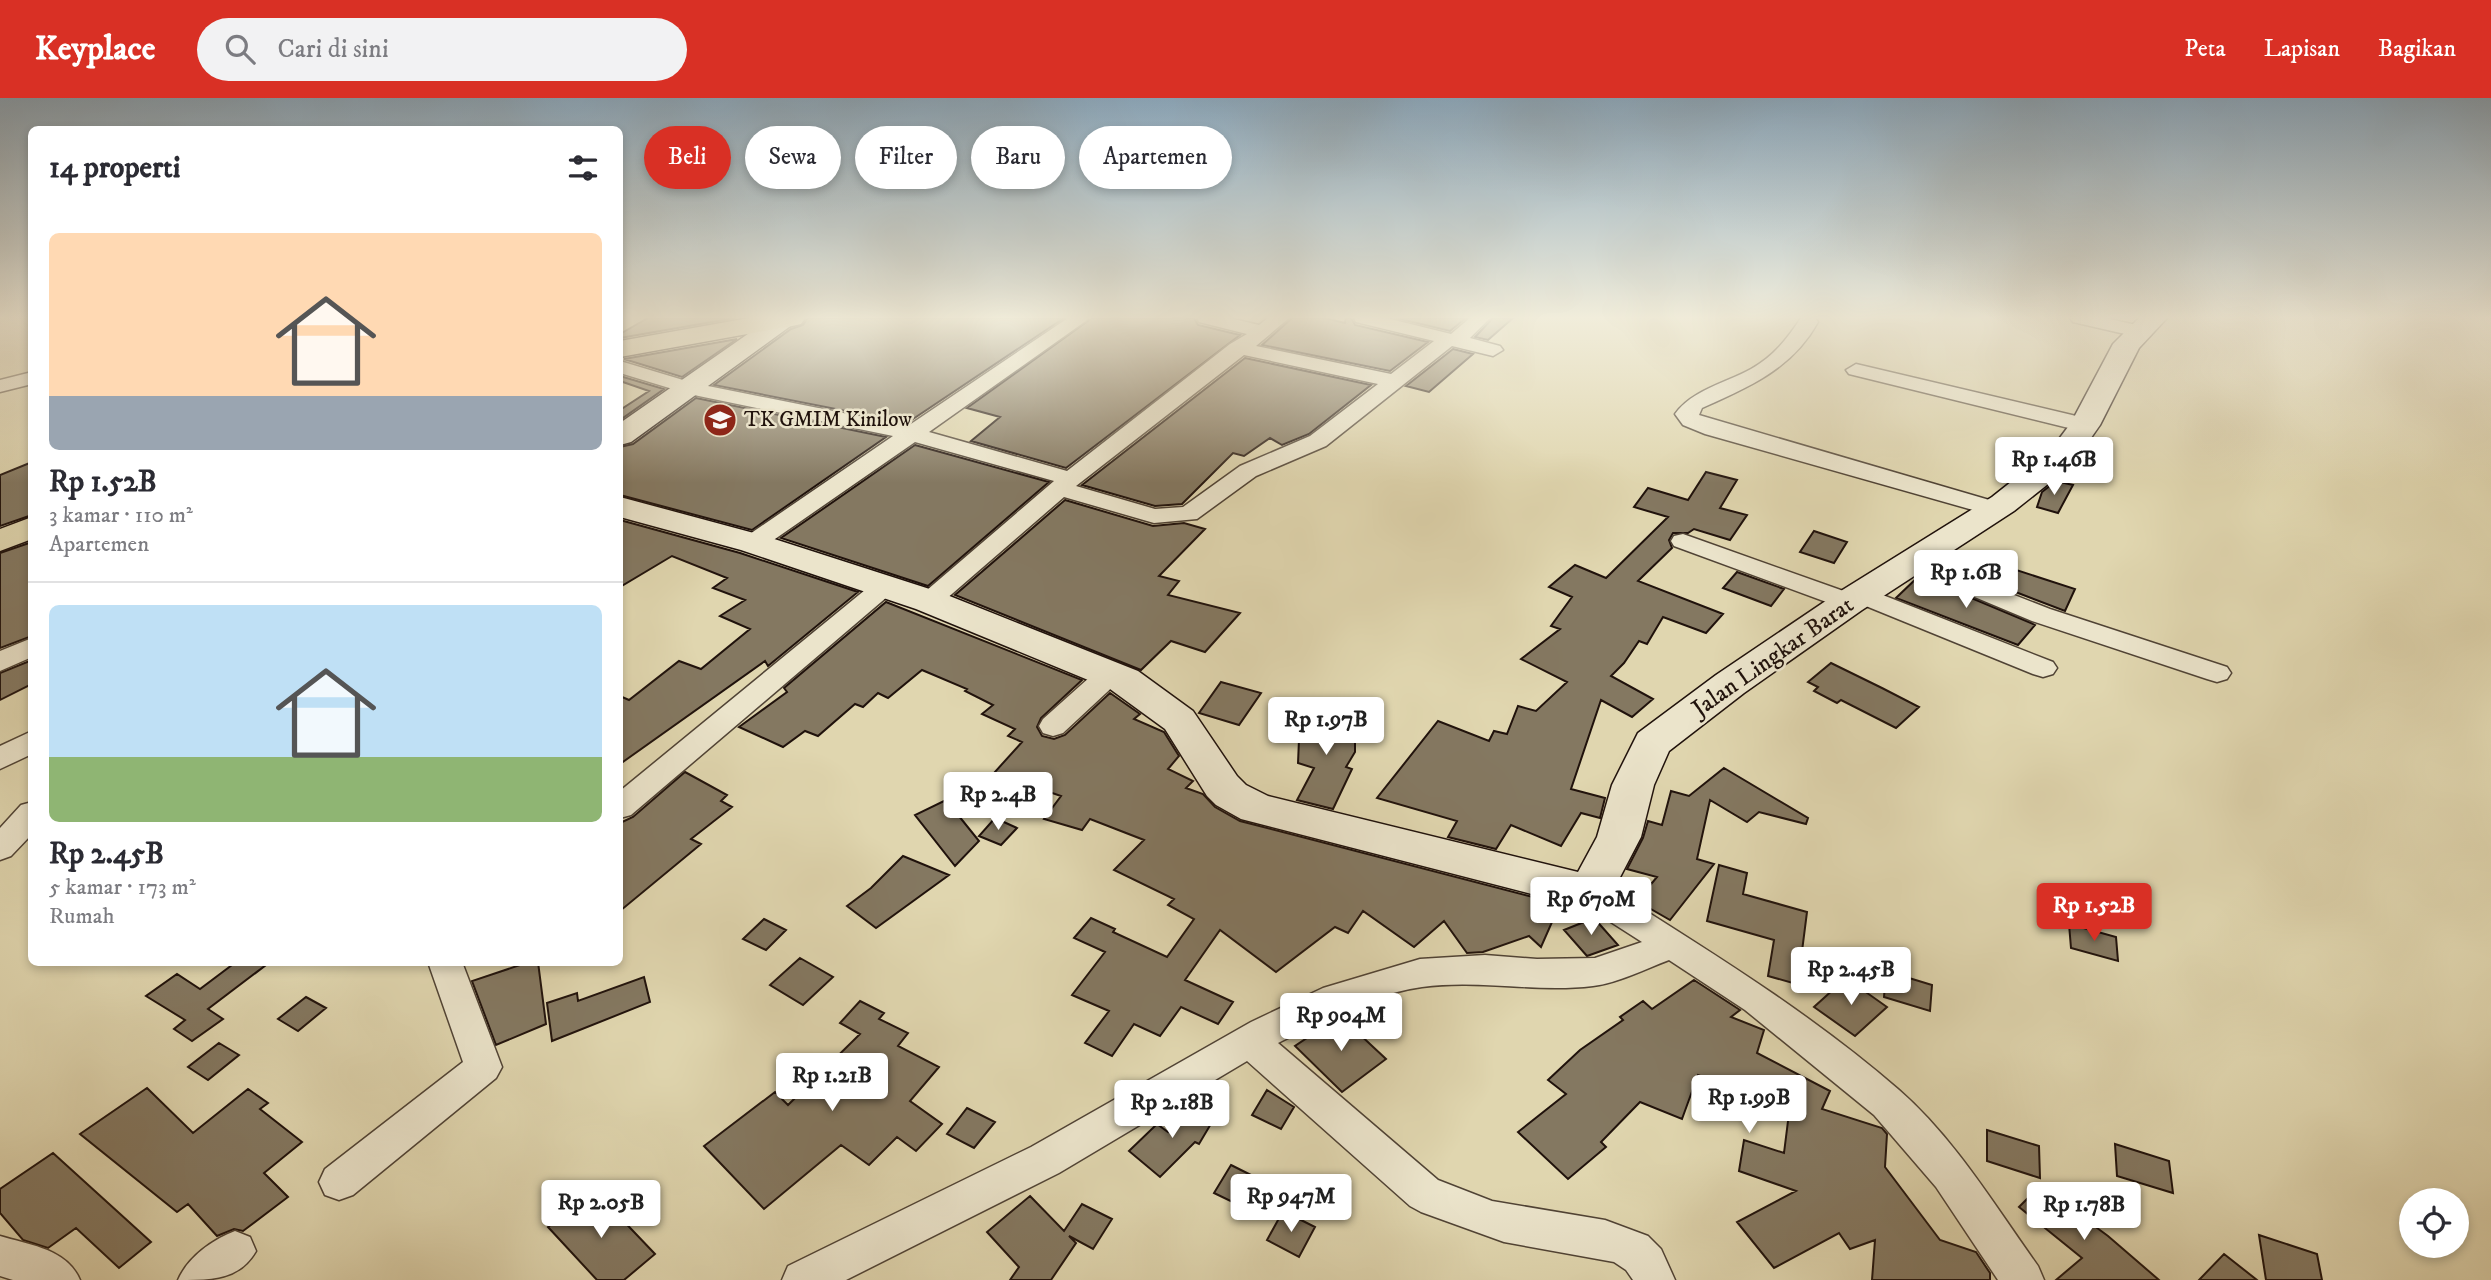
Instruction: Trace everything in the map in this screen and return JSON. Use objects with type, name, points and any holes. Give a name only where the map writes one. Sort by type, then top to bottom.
[{"type":"highway","points":[[0,541],[28,529]]},
{"type":"street","points":[[640,373],[689,388],[909,433],[1154,516],[1189,514],[1248,471],[1318,441],[1405,373]]},
{"type":"street","points":[[623,434],[711,373]]},
{"type":"street","points":[[753,543],[998,373]]},
{"type":"street","points":[[929,601],[1066,484],[1205,373]]},
{"type":"street","points":[[1357,373],[1394,381]]},
{"type":"street","points":[[1755,373],[1695,404],[1686,414],[1691,420],[1713,429],[1996,509]]},
{"type":"street","points":[[1869,373],[2085,425]]},
{"type":"street","name":"Jalan Lingkar Barat","points":[[1590,892],[1619,837],[1633,785],[1653,743],[1730,684],[1855,599],[1996,509],[2061,458],[2085,425],[2112,373]]},
{"type":"street","points":[[0,386],[28,379]]},
{"type":"street","points":[[623,508],[753,543],[929,601],[1110,674],[1144,692],[1179,720],[1222,786],[1242,802],[1590,892],[1758,1000],[1887,1102],[1950,1174],[2022,1280]]},
{"type":"street","points":[[1683,541],[1855,599],[2043,668]]},
{"type":"street","points":[[1912,562],[2041,615],[2217,673]]},
{"type":"street","points":[[623,804],[885,586]]},
{"type":"street","points":[[0,662],[28,648]]},
{"type":"street","points":[[1053,726],[1110,674]]},
{"type":"street","points":[[0,759],[28,743]]},
{"type":"street","points":[[0,848],[28,817]]},
{"type":"street","points":[[803,1280],[1045,1160],[1250,1041],[1336,998],[1385,980],[1449,970],[1595,972],[1674,945]]},
{"type":"street","points":[[339,1182],[483,1067],[446,966]]},
{"type":"street","points":[[1250,1041],[1424,1193],[1453,1209],[1516,1226],[1598,1238],[1633,1250],[1644,1257],[1654,1280]]},
{"type":"street","points":[[199,1280],[235,1251]]},
{"type":"street","points":[[0,1256],[48,1271],[59,1280]]},
{"type":"building","points":[[670,373],[688,373],[682,377]]},
{"type":"building","points":[[730,373],[982,373],[907,423],[714,385]]},
{"type":"building","points":[[1015,373],[1190,373],[1066,468],[971,441],[1000,417],[967,408]]},
{"type":"building","points":[[1226,373],[1316,373],[1371,385],[1309,434],[1282,445],[1270,438],[1244,456],[1233,453],[1182,504],[1155,506],[1082,485]]},
{"type":"building","points":[[1422,373],[1451,373],[1429,392],[1406,386]]},
{"type":"building","points":[[623,377],[664,389],[623,418],[623,408],[649,391],[623,382]]},
{"type":"building","points":[[696,398],[886,437],[752,530],[623,496],[623,446],[633,444]]},
{"type":"building","points":[[915,445],[1049,482],[928,586],[781,538]]},
{"type":"building","points":[[28,464],[28,516],[0,526],[0,475]]},
{"type":"building","points":[[1706,472],[1737,480],[1720,508],[1747,515],[1730,540],[1694,529],[1688,533],[1673,533],[1669,540],[1672,548],[1638,581],[1723,614],[1706,633],[1663,617],[1647,644],[1639,641],[1611,676],[1653,699],[1632,717],[1601,700],[1571,789],[1605,798],[1600,818],[1581,813],[1561,846],[1511,825],[1496,849],[1448,837],[1457,821],[1377,798],[1438,721],[1489,741],[1494,731],[1507,734],[1518,706],[1536,711],[1567,682],[1521,659],[1560,629],[1551,626],[1572,597],[1549,587],[1575,565],[1606,578],[1668,517],[1634,507],[1648,488],[1688,500]]},
{"type":"building","points":[[2056,481],[2073,485],[2058,513],[2037,507],[2042,492]]},
{"type":"building","points":[[1065,500],[1153,526],[1184,523],[1205,529],[1159,576],[1179,581],[1168,595],[1240,613],[1205,652],[1171,641],[1141,670],[955,595]]},
{"type":"building","points":[[623,521],[740,553],[858,592],[768,666],[765,661],[623,762],[623,697],[629,700],[679,661],[701,669],[750,629],[720,616],[745,600],[713,588],[727,578],[672,556],[623,585]]},
{"type":"building","points":[[1814,531],[1847,542],[1834,563],[1800,552]]},
{"type":"building","points":[[28,543],[28,638],[0,648],[0,553]]},
{"type":"building","points":[[1970,555],[2075,589],[2065,611],[1961,571]]},
{"type":"building","points":[[1737,572],[1784,589],[1771,606],[1723,588]]},
{"type":"building","points":[[1919,576],[2035,625],[2018,645],[1896,598]]},
{"type":"building","points":[[886,602],[1082,680],[1041,718],[1037,727],[1042,736],[1054,739],[1065,735],[1110,693],[1140,714],[1134,719],[1164,732],[1179,756],[1168,769],[1193,781],[1186,788],[1203,794],[1215,807],[1240,821],[1560,904],[1541,947],[1529,936],[1483,952],[1467,953],[1444,921],[1414,947],[1363,911],[1348,933],[1335,927],[1276,972],[1220,930],[1185,980],[1233,1002],[1218,1024],[1181,1007],[1160,1036],[1134,1024],[1112,1056],[1085,1043],[1109,1011],[1072,995],[1105,952],[1074,938],[1091,918],[1115,929],[1113,932],[1167,957],[1194,919],[1168,905],[1174,899],[1114,870],[1144,840],[1090,819],[1082,830],[1044,819],[1061,796],[994,773],[1022,742],[1008,736],[1015,729],[982,714],[993,705],[965,691],[967,689],[922,670],[888,698],[878,693],[863,707],[855,704],[818,736],[805,731],[783,747],[739,727],[787,692],[784,688]]},
{"type":"building","points":[[28,662],[28,686],[0,700],[0,673]]},
{"type":"building","points":[[1831,663],[1919,707],[1896,728],[1841,700],[1837,703],[1814,691],[1818,687],[1808,682]]},
{"type":"building","points":[[1221,682],[1261,693],[1239,725],[1199,713]]},
{"type":"building","points":[[1300,716],[1355,719],[1355,752],[1346,767],[1352,769],[1333,809],[1297,800],[1314,768],[1298,763]]},
{"type":"building","points":[[1724,768],[1808,818],[1806,824],[1759,812],[1747,822],[1710,800],[1697,859],[1714,864],[1670,920],[1637,901],[1657,877],[1627,869],[1643,838],[1648,821],[1662,825],[1671,791],[1689,796]]},
{"type":"building","points":[[685,772],[727,795],[721,801],[732,807],[691,839],[701,844],[623,909],[623,822],[633,817]]},
{"type":"building","points":[[946,800],[979,841],[955,866],[915,815]]},
{"type":"building","points":[[995,818],[1017,828],[1001,845],[979,836]]},
{"type":"building","points":[[903,856],[949,875],[876,928],[847,906],[871,888]]},
{"type":"building","points":[[1719,865],[1747,873],[1743,894],[1807,912],[1801,959],[1817,964],[1814,989],[1768,976],[1774,940],[1707,921]]},
{"type":"building","points":[[1594,918],[1618,945],[1587,956],[1564,930]]},
{"type":"building","points":[[764,919],[786,930],[766,950],[743,939]]},
{"type":"building","points":[[2069,924],[2116,937],[2118,961],[2071,948]]},
{"type":"building","points":[[800,958],[833,977],[803,1005],[770,985]]},
{"type":"building","points":[[231,966],[265,966],[208,1009],[223,1019],[192,1041],[174,1029],[185,1020],[146,996],[177,974],[200,989]]},
{"type":"building","points":[[517,966],[539,966],[546,1024],[496,1045],[472,981]]},
{"type":"building","points":[[1886,971],[1932,985],[1930,1011],[1884,997]]},
{"type":"building","points":[[644,977],[650,1002],[552,1041],[547,1003],[577,993],[578,1001]]},
{"type":"building","points":[[1846,978],[1887,1007],[1855,1036],[1814,1007]]},
{"type":"building","points":[[1694,980],[1740,1010],[1731,1017],[1764,1030],[1757,1053],[1830,1091],[1822,1109],[1882,1128],[1887,1134],[1885,1167],[1940,1240],[1976,1252],[1990,1273],[1990,1280],[1872,1280],[1875,1240],[1850,1249],[1839,1233],[1774,1268],[1737,1222],[1796,1191],[1739,1171],[1744,1140],[1784,1153],[1789,1113],[1725,1080],[1723,1085],[1698,1075],[1682,1119],[1640,1102],[1601,1142],[1606,1147],[1568,1179],[1518,1132],[1566,1094],[1548,1080],[1580,1050],[1623,1020],[1620,1017],[1643,1001],[1652,1009]]},
{"type":"building","points":[[306,997],[326,1008],[298,1031],[278,1019]]},
{"type":"building","points":[[860,1001],[884,1013],[879,1019],[908,1033],[898,1046],[939,1067],[910,1101],[942,1124],[916,1151],[897,1137],[869,1165],[841,1145],[764,1209],[704,1146],[775,1092],[788,1105],[860,1034],[840,1023]]},
{"type":"building","points":[[1340,1016],[1386,1059],[1342,1092],[1295,1046]]},
{"type":"building","points":[[219,1043],[239,1055],[208,1080],[188,1067]]},
{"type":"building","points":[[147,1088],[193,1133],[248,1089],[268,1103],[260,1109],[302,1142],[264,1173],[288,1197],[243,1231],[234,1229],[217,1236],[188,1204],[177,1212],[80,1134]]},
{"type":"building","points":[[1267,1090],[1294,1107],[1281,1129],[1252,1115]]},
{"type":"building","points":[[1186,1104],[1215,1117],[1199,1144],[1195,1142],[1160,1177],[1129,1151],[1157,1124],[1168,1132]]},
{"type":"building","points":[[967,1108],[995,1122],[974,1148],[947,1134]]},
{"type":"building","points":[[1987,1130],[2039,1146],[2040,1178],[1987,1161]]},
{"type":"building","points":[[2115,1144],[2169,1161],[2173,1193],[2117,1176]]},
{"type":"building","points":[[53,1153],[151,1242],[119,1268],[76,1228],[48,1248],[23,1240],[0,1213],[0,1189]]},
{"type":"building","points":[[1231,1165],[1261,1180],[1245,1208],[1214,1193]]},
{"type":"building","points":[[2040,1186],[2108,1236],[2159,1280],[2056,1280],[2082,1258],[2019,1207]]},
{"type":"building","points":[[594,1190],[655,1254],[624,1280],[597,1280],[548,1227]]},
{"type":"building","points":[[1030,1196],[1064,1231],[1082,1204],[1112,1219],[1093,1249],[1069,1236],[1076,1243],[1051,1280],[1010,1280],[1019,1267],[987,1232]]},
{"type":"building","points":[[1283,1211],[1315,1227],[1299,1257],[1267,1240]]},
{"type":"building","points":[[2259,1235],[2317,1254],[2322,1280],[2266,1280]]},
{"type":"building","points":[[2224,1254],[2257,1280],[2199,1280]]},
{"type":"place","name":"TK GMIM Kinilow","points":[[720,420]]}]
